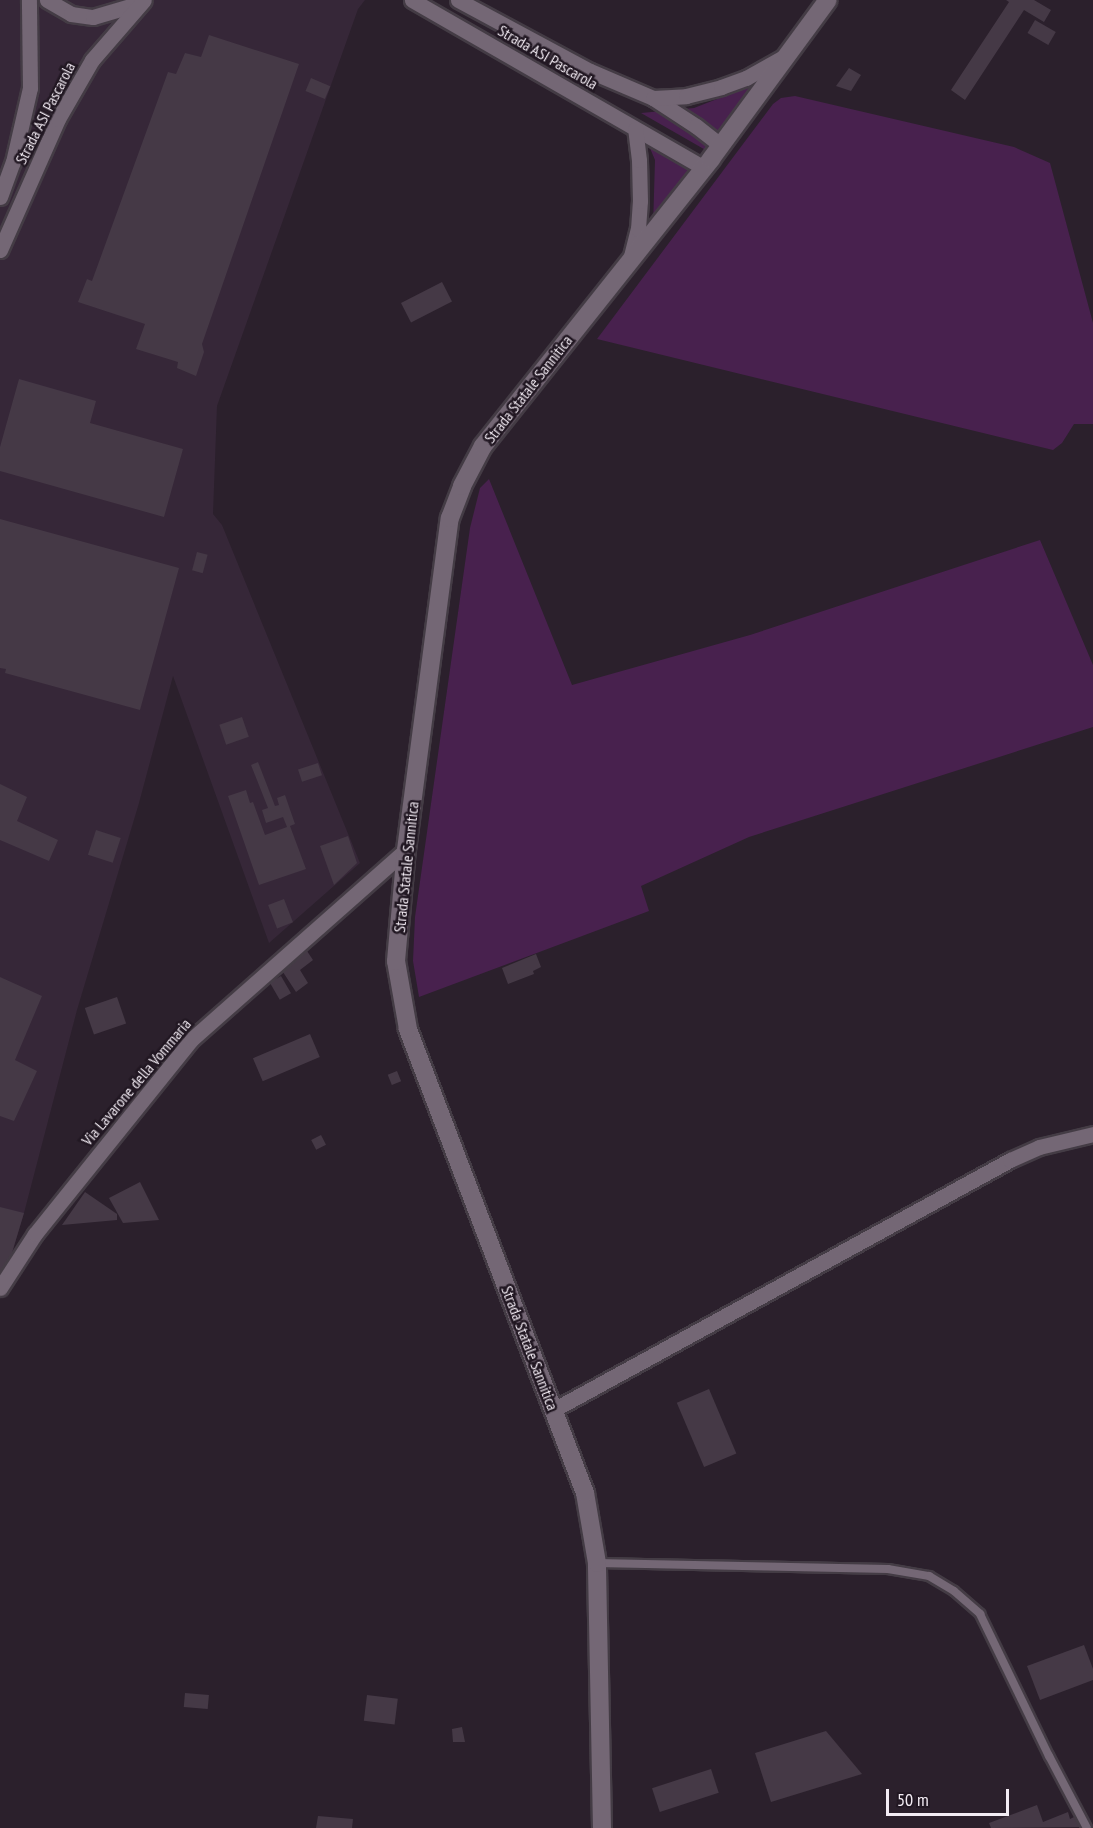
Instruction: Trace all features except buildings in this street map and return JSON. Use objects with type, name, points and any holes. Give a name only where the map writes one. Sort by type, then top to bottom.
[{"type":"main road","name":"Strada Statale Sannitica","points":[[602,1828],[597,1563],[585,1493],[408,1029],[396,961],[406,850],[450,518],[462,486],[483,446],[704,168],[828,0]]},
{"type":"street","name":"Strada ASI Pascarola","points":[[0,197],[14,162],[30,88],[29,0]]},
{"type":"street","name":"Strada ASI Pascarola","points":[[47,0],[71,14],[93,17],[144,1]]},
{"type":"street","name":"Strada ASI Pascarola","points":[[412,0],[635,129],[679,151],[704,168]]},
{"type":"street","name":"Strada ASI Pascarola","points":[[458,0],[590,71],[653,98],[720,145]]},
{"type":"street","name":"Strada ASI Pascarola","points":[[0,250],[58,118],[92,60],[144,1]]},
{"type":"street","name":"Strada ASI Pascarola","points":[[653,98],[686,96],[721,87],[746,78],[787,56]]},
{"type":"street","points":[[630,261],[638,230],[640,201],[639,160],[635,129]]},
{"type":"street","name":"Via Lavarone della Vommaria","points":[[0,1288],[35,1234],[192,1039],[406,850]]},
{"type":"street","points":[[553,1410],[1010,1160],[1039,1147],[1093,1134]]},
{"type":"lane","points":[[597,1563],[888,1569],[929,1576],[954,1591],[980,1614],[1087,1828]]},
{"type":"shaded area","points":[[0,0],[365,0],[358,9],[217,406],[213,514],[222,525],[360,863],[269,943],[173,676],[139,803],[77,1010],[24,1213],[11,1256],[0,1273]]},
{"type":"shaded area","points":[[763,81],[709,152],[641,113],[694,108]]},
{"type":"shaded area","points":[[795,96],[1014,147],[1050,163],[1093,323],[1093,424],[1074,424],[1062,443],[1053,450],[597,339],[773,104],[781,98]]},
{"type":"shaded area","points":[[638,120],[704,159],[653,227],[655,160]]},
{"type":"shaded area","points":[[489,479],[572,685],[750,635],[1040,540],[1093,665],[1093,727],[749,837],[641,886],[649,911],[419,997],[413,961],[415,917],[470,528],[480,488]]}]
